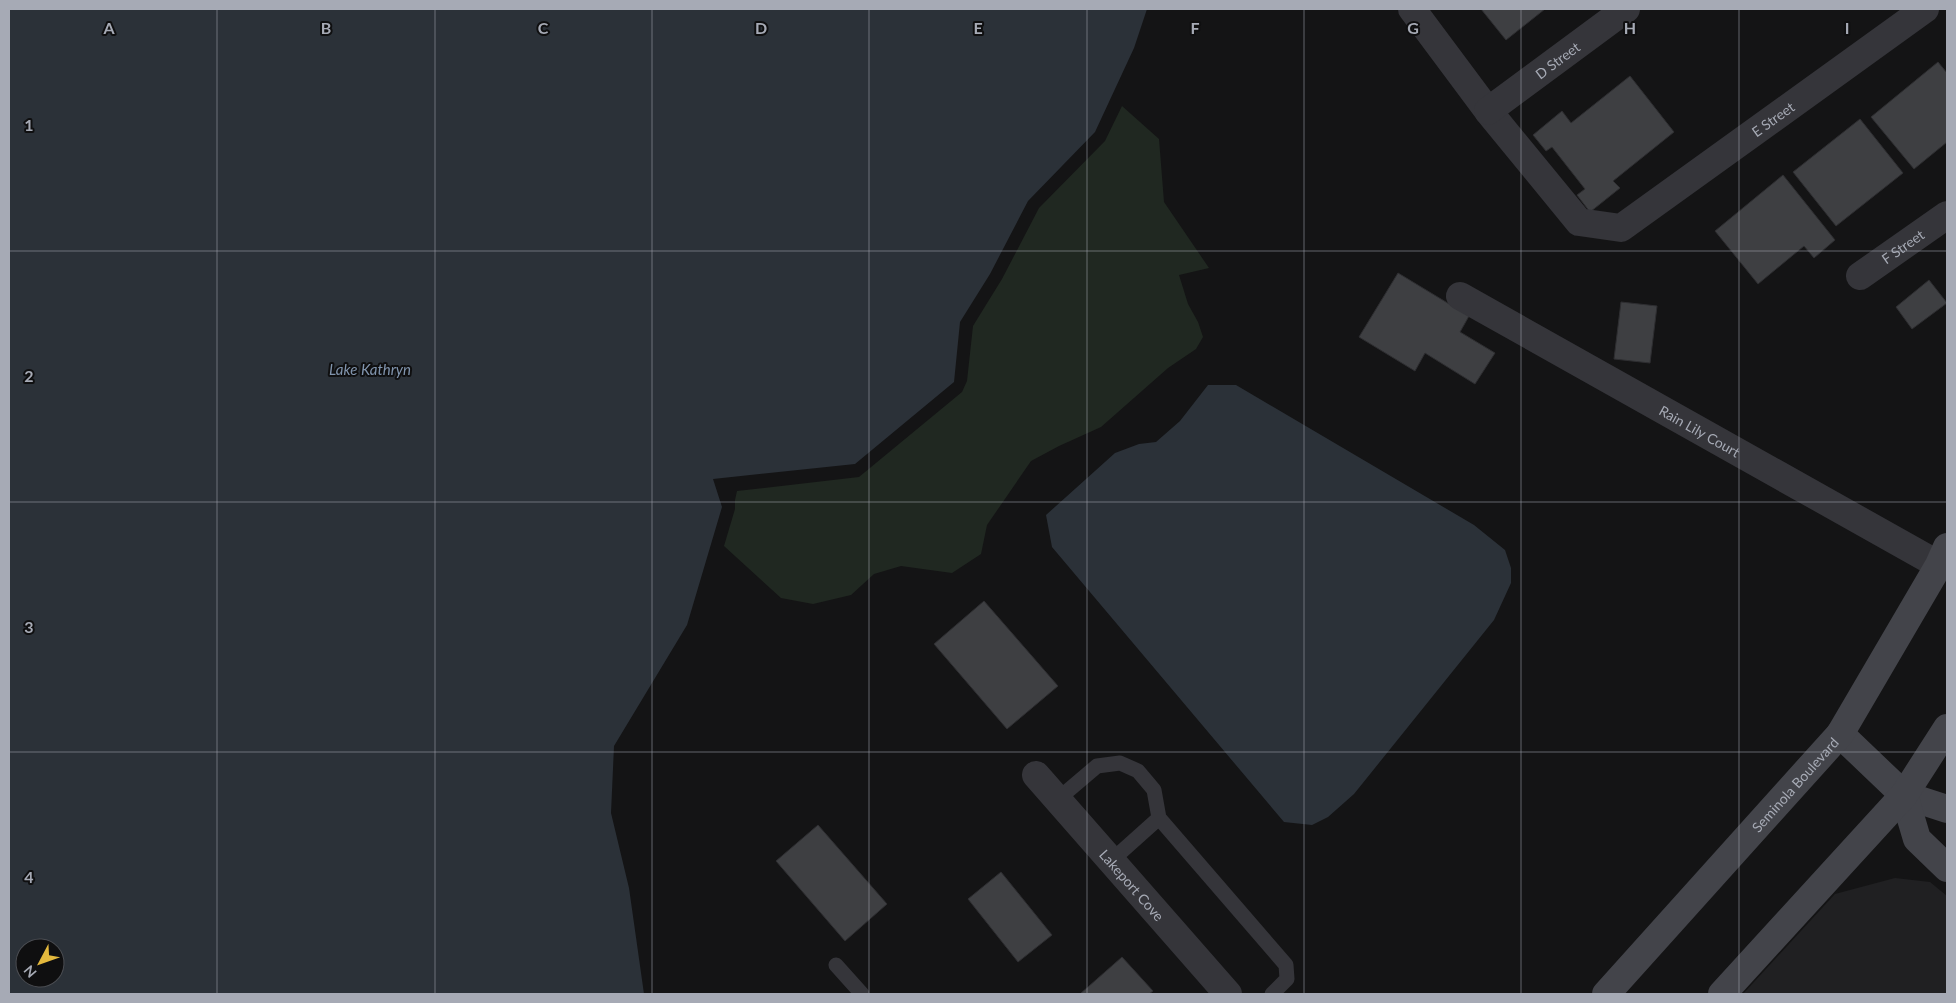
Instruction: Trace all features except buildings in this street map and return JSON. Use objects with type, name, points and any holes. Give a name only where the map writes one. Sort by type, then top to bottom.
[{"type":"main road","name":"Seminola Boulevard","points":[[1606,994],[1840,734],[1943,556]]},
{"type":"main road","points":[[1722,994],[1904,795],[1947,728]]},
{"type":"main road","points":[[1840,734],[1904,795],[1947,809]]},
{"type":"main road","points":[[1904,795],[1917,839],[1947,868]]},
{"type":"street","points":[[1412,9],[1488,111]]},
{"type":"street","name":"D Street","points":[[1488,111],[1626,9]]},
{"type":"street","name":"E Street","points":[[1488,111],[1579,222],[1621,228],[1926,9]]},
{"type":"street","name":"F Street","points":[[1860,276],[1947,216]]},
{"type":"street","name":"Rain Lily Court","points":[[1460,296],[1943,556]]},
{"type":"street","name":"Lakeport Cove","points":[[1036,775],[1228,994]]},
{"type":"lane","points":[[1058,800],[1097,766],[1120,763],[1138,771],[1154,790],[1159,818],[1286,965],[1287,979],[1272,994]]},
{"type":"lane","points":[[1111,861],[1159,818]]},
{"type":"lane","points":[[836,965],[862,994]]},
{"type":"shaded area","points":[[1122,106],[1159,139],[1164,202],[1209,268],[1179,275],[1188,304],[1198,322],[1203,337],[1196,349],[1168,368],[1101,427],[1031,461],[987,525],[981,554],[952,573],[901,566],[874,574],[851,595],[813,604],[781,598],[724,546],[735,509],[737,491],[859,477],[962,392],[967,381],[973,326],[1002,279],[1039,208],[1105,141]]},
{"type":"shaded area","points":[[1895,878],[1930,882],[1947,896],[1947,994],[1743,994],[1835,894]]},
{"type":"water","name":"Lake Kathryn","points":[[9,9],[1147,9],[1134,48],[1095,132],[1028,201],[990,274],[960,322],[954,382],[855,464],[713,479],[722,507],[687,625],[614,746],[611,813],[629,888],[644,994],[9,994]]},
{"type":"water","points":[[1208,385],[1236,385],[1474,525],[1505,550],[1511,568],[1511,583],[1494,620],[1354,794],[1328,817],[1312,825],[1284,822],[1052,547],[1046,515],[1115,453],[1139,444],[1156,442],[1180,421]]}]
